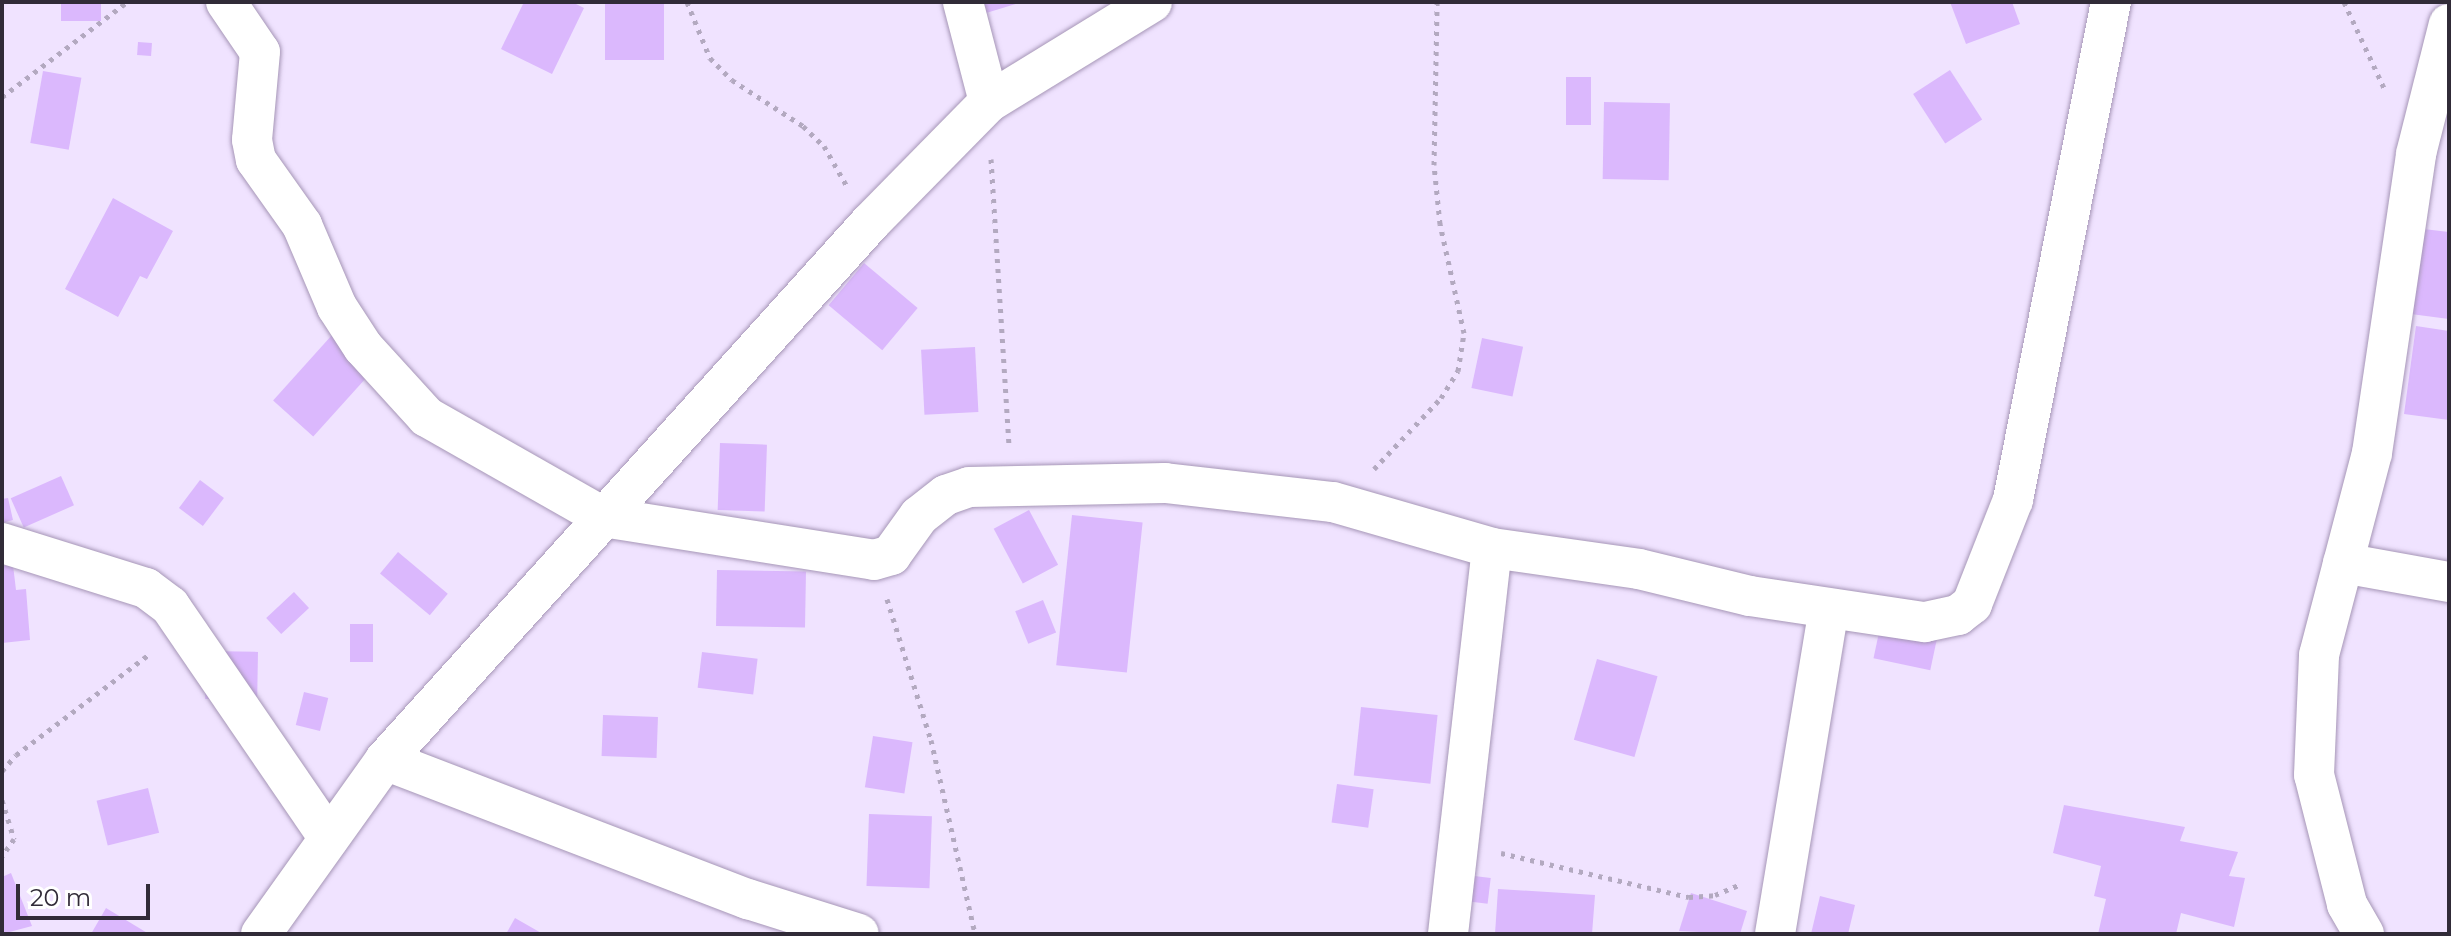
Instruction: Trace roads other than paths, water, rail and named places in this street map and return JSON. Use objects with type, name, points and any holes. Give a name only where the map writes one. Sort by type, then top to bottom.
[{"type":"street","points":[[226,2],[260,52],[252,140],[256,160],[307,234],[337,307],[363,347],[427,417],[603,517],[874,560],[891,555],[919,516],[946,495],[969,487],[1011,483],[1165,483],[1333,502],[1492,548],[1639,569],[1750,596],[1925,622],[1958,615],[1981,590],[2013,500],[2111,2]]},
{"type":"street","points":[[963,2],[989,102]]},
{"type":"street","points":[[267,932],[385,760],[870,223],[989,102],[1152,2]]},
{"type":"street","points":[[2364,934],[2347,904],[2314,775],[2319,655],[2372,453],[2416,154],[2449,24]]},
{"type":"street","points":[[2,543],[146,588],[170,606],[329,838]]},
{"type":"street","points":[[1448,934],[1461,844],[1492,548]]},
{"type":"street","points":[[2343,563],[2449,582]]},
{"type":"street","points":[[1775,934],[1829,608]]},
{"type":"street","points":[[385,760],[748,899],[859,934]]}]
